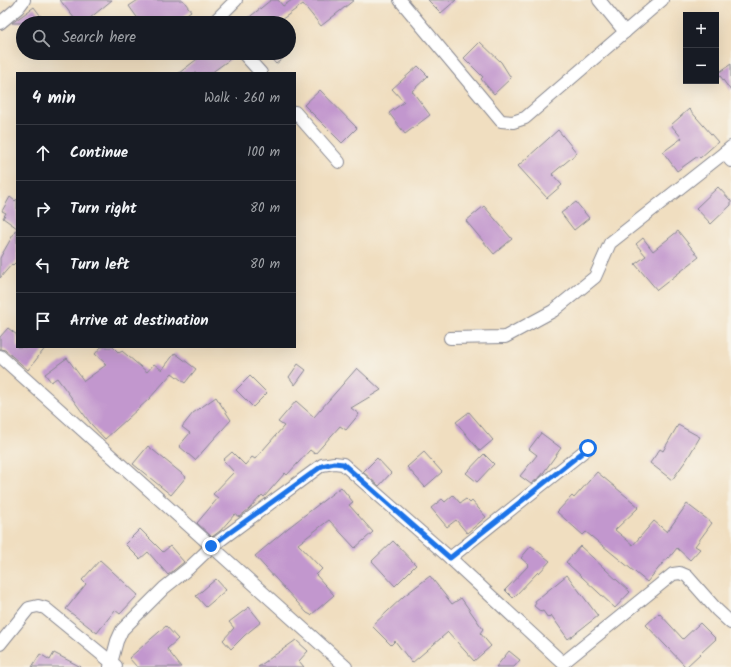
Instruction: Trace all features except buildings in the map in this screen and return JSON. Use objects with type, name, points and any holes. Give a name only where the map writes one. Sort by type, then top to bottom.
[{"type":"street","points":[[0,23],[18,8],[24,0]]},
{"type":"street","points":[[220,16],[236,0]]},
{"type":"street","points":[[400,0],[501,121],[513,122],[525,118],[662,0]]},
{"type":"street","points":[[599,0],[625,32]]},
{"type":"street","points":[[249,60],[260,72]]},
{"type":"street","points":[[296,113],[339,162]]},
{"type":"street","points":[[450,338],[506,337],[553,311],[595,277],[610,243],[729,153]]},
{"type":"street","points":[[0,356],[346,667]]},
{"type":"street","points":[[450,558],[588,448]]},
{"type":"street","points":[[113,665],[117,641],[122,630],[164,588],[189,568],[211,546],[322,466],[334,463],[343,464],[450,558],[566,665],[673,574],[680,573],[687,576],[717,610],[731,622]]},
{"type":"street","points":[[0,644],[29,608],[38,606],[45,608],[113,665]]},
{"type":"route","points":[[211,546],[322,466],[334,463],[343,464],[450,558],[588,448]]}]
